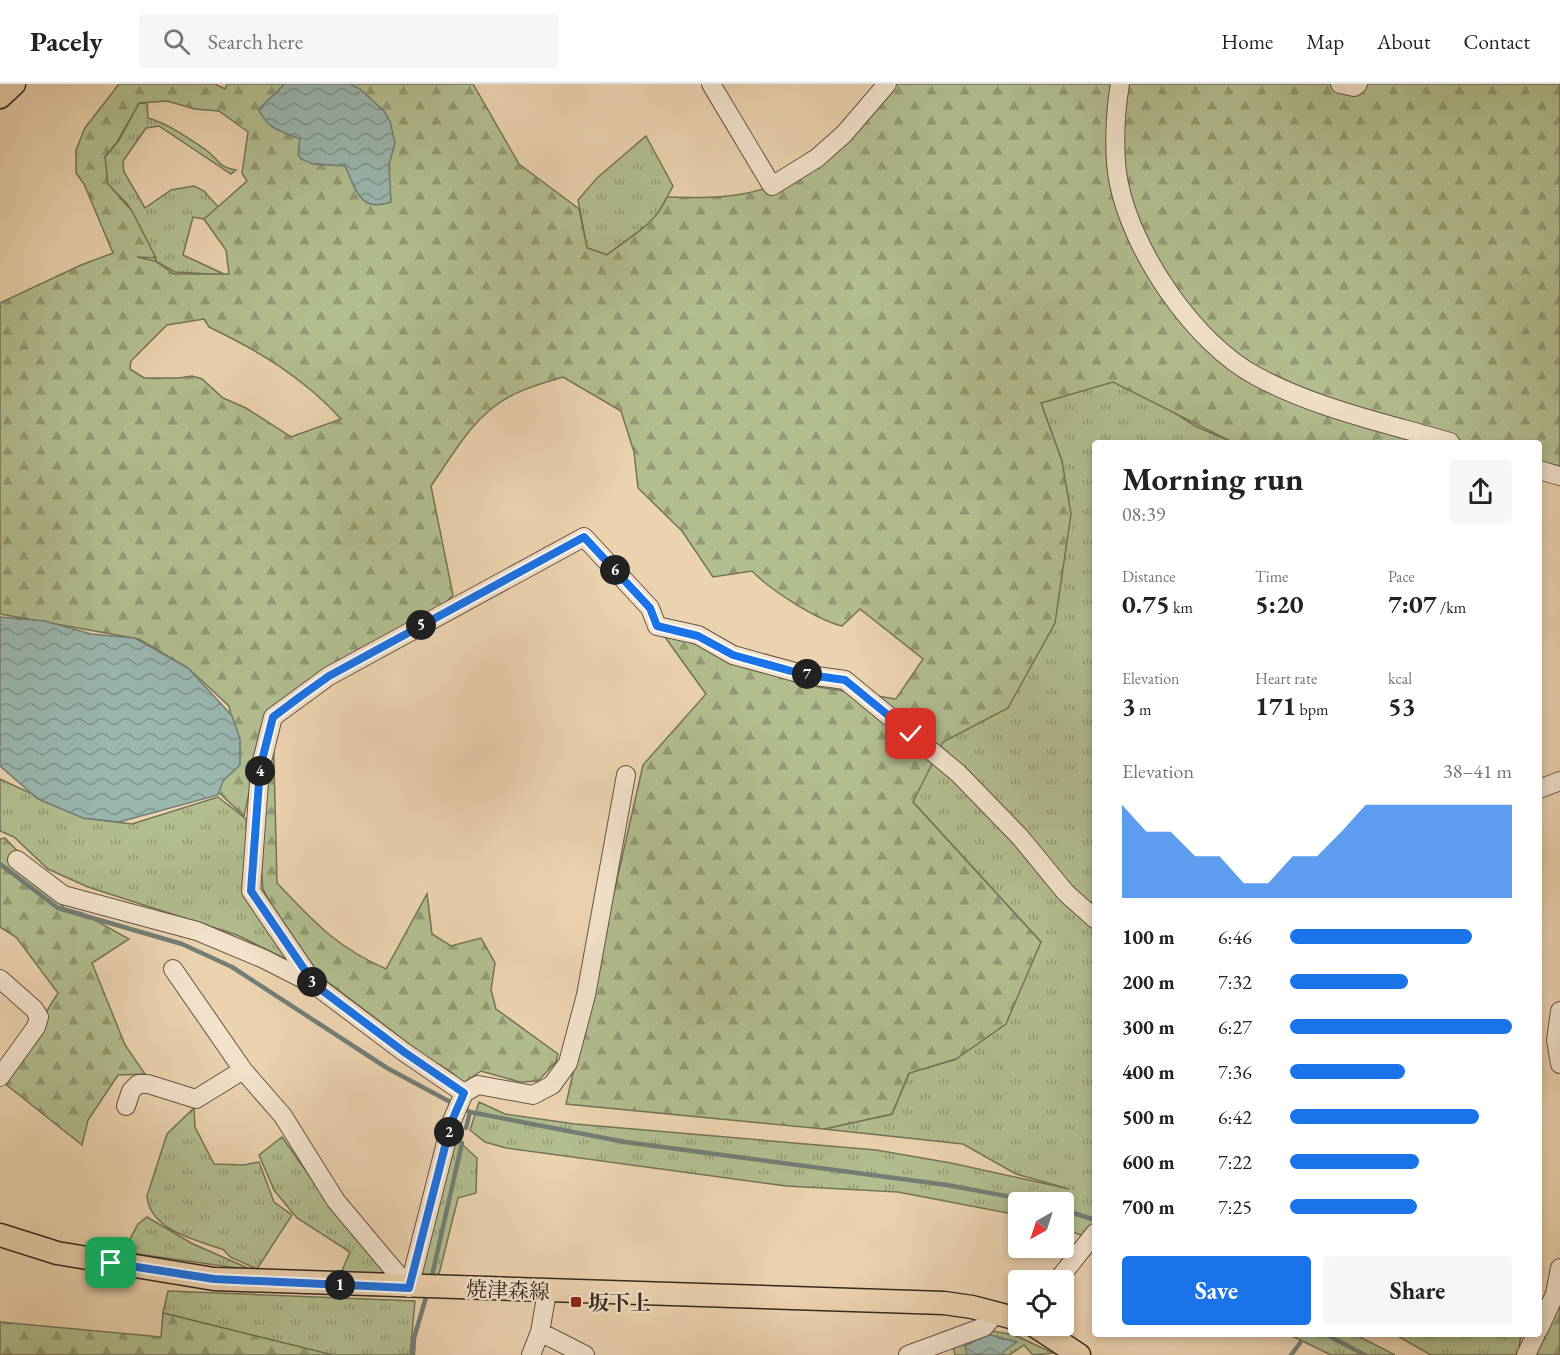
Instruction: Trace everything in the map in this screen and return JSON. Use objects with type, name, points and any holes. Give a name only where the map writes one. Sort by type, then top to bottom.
[{"type":"main road","points":[[0,96],[14,84]]},
{"type":"main road","name":"焼津森線","points":[[0,1235],[57,1253],[167,1274],[264,1283],[944,1303],[1008,1316]]},
{"type":"main road","points":[[1051,1336],[1080,1355]]},
{"type":"street","points":[[711,84],[772,186],[817,158],[844,134],[887,84]]},
{"type":"street","points":[[1120,84],[1116,108],[1119,183],[1134,233],[1174,297],[1215,348],[1255,376],[1327,406],[1443,440]]},
{"type":"street","points":[[1340,84],[1354,87],[1358,84]]},
{"type":"street","points":[[1542,471],[1560,476]]},
{"type":"street","points":[[315,985],[251,891],[260,768],[273,717],[329,676],[584,537],[650,608],[657,626],[698,636],[733,655],[802,674],[845,680],[864,694],[958,774],[1020,837],[1066,893],[1092,916]]},
{"type":"street","points":[[413,1287],[451,1123],[463,1096],[478,1085],[533,1095],[552,1085],[568,1063],[586,995],[626,775]]},
{"type":"street","points":[[1542,788],[1560,781]]},
{"type":"street","points":[[17,860],[63,895],[196,931],[264,959],[315,985],[463,1096]]},
{"type":"street","points":[[172,969],[243,1070],[283,1116],[336,1201],[413,1287]]},
{"type":"street","points":[[0,979],[34,1009],[39,1017],[36,1027],[0,1077]]},
{"type":"street","points":[[1560,1011],[1557,1040],[1560,1064]]},
{"type":"street","points":[[126,1106],[131,1091],[138,1084],[148,1084],[196,1099],[243,1070]]},
{"type":"street","points":[[1066,1270],[1092,1237]]},
{"type":"street","points":[[1542,1321],[1555,1294],[1560,1268]]},
{"type":"street","points":[[531,1355],[540,1332],[547,1292]]},
{"type":"street","points":[[908,1355],[984,1327],[996,1313]]},
{"type":"street","points":[[540,1332],[585,1355]]},
{"type":"street","points":[[1526,1355],[1534,1337]]},
{"type":"green space","points":[[119,84],[215,84],[225,89],[227,84],[473,84],[519,164],[579,209],[587,248],[607,255],[649,223],[667,197],[734,195],[772,186],[887,84],[1560,84],[1560,478],[1542,472],[1542,440],[1228,440],[1113,382],[1041,403],[1062,461],[1071,514],[1055,623],[1008,708],[943,742],[913,802],[1041,942],[1006,1024],[956,1059],[909,1073],[892,1114],[824,1129],[566,1104],[643,765],[706,694],[657,626],[818,687],[896,699],[923,659],[860,609],[842,626],[820,618],[794,603],[770,587],[752,571],[713,577],[682,531],[638,488],[634,452],[621,411],[563,377],[502,401],[476,423],[460,443],[431,486],[453,595],[430,620],[265,719],[244,816],[216,790],[240,758],[229,706],[188,668],[139,639],[0,614],[0,303],[81,265],[113,253],[84,184],[76,173],[76,150],[85,128]],"holes":[[[167,101],[195,109],[219,111],[248,132],[242,173],[247,181],[204,219],[226,250],[229,274],[174,274],[155,261],[137,257],[156,258],[132,211],[108,184],[105,157],[117,142],[139,103]],[[204,319],[209,327],[246,346],[296,378],[341,419],[291,437],[246,408],[223,398],[202,379],[192,376],[144,378],[130,369],[131,361],[167,325]]]},
{"type":"green space","points":[[139,103],[147,103],[148,118],[178,132],[206,150],[222,165],[236,170],[231,174],[159,126],[146,128],[123,161],[124,172],[145,208],[171,190],[194,186],[204,191],[220,209],[204,219],[193,217],[183,255],[226,275],[175,272],[157,262],[128,205],[106,182],[105,157],[119,140]]},
{"type":"green space","points":[[646,136],[673,186],[655,219],[607,255],[587,248],[578,200],[597,178]]},
{"type":"green space","points":[[1119,376],[1195,426],[1227,440],[1092,440],[1092,1239],[1074,1233],[1074,1192],[1008,1192],[1008,1213],[898,1192],[786,1186],[506,1148],[485,1142],[470,1130],[479,1102],[505,1114],[575,1124],[876,1150],[951,1163],[1069,1189],[1016,1174],[963,1144],[824,1129],[892,1114],[909,1073],[956,1059],[1031,960],[1041,942],[913,802],[1062,461],[1041,403]]},
{"type":"green space","points":[[273,721],[277,883],[339,942],[386,969],[427,894],[432,934],[451,946],[481,938],[495,963],[491,990],[496,1009],[558,1054],[556,1062],[538,1081],[520,1082],[481,1071],[464,1083],[320,976],[263,889],[260,857]]},
{"type":"green space","points":[[0,779],[83,818],[132,824],[218,797],[246,819],[251,891],[288,960],[237,935],[88,887],[48,869],[14,837],[0,831]]},
{"type":"green space","points":[[5,838],[43,878],[64,908],[82,913],[129,939],[92,963],[125,1045],[145,1074],[118,1075],[88,1120],[82,1145],[3,1082],[58,993],[16,937],[0,927],[0,839]]},
{"type":"green space","points":[[194,1108],[195,1127],[214,1164],[244,1165],[259,1162],[274,1202],[292,1215],[257,1269],[230,1257],[224,1250],[176,1232],[156,1218],[150,1208],[147,1196],[167,1134]]},
{"type":"green space","points":[[282,1137],[342,1222],[389,1275],[341,1273],[350,1252],[297,1218],[274,1190],[259,1155]]},
{"type":"green space","points":[[454,1137],[477,1158],[476,1193],[458,1198],[439,1274],[420,1279]]},
{"type":"green space","points":[[147,1217],[191,1243],[252,1270],[123,1252],[138,1224]]},
{"type":"green space","points":[[1560,1290],[1560,1355],[1529,1355],[1538,1337],[1542,1337],[1542,1328]]},
{"type":"green space","points":[[168,1291],[415,1301],[410,1355],[332,1355],[163,1313]]},
{"type":"green space","points":[[163,1313],[333,1355],[0,1355],[0,1322],[161,1337]]},
{"type":"green space","points":[[987,1330],[1016,1336],[1053,1353],[1033,1355],[1024,1345],[1009,1355],[955,1355],[953,1347]]},
{"type":"green space","points":[[1294,1337],[1360,1337],[1395,1355],[1331,1355]]},
{"type":"green space","points":[[1399,1337],[1521,1337],[1518,1355],[1431,1355]]},
{"type":"water","points":[[284,84],[350,84],[360,89],[384,111],[390,121],[395,143],[389,165],[391,202],[381,205],[366,202],[356,191],[345,166],[313,164],[301,159],[298,154],[300,139],[276,129],[267,122],[259,110]]},
{"type":"water","points":[[0,617],[45,621],[91,634],[135,638],[188,668],[232,716],[240,739],[240,765],[223,781],[218,795],[119,822],[83,818],[38,799],[0,766]]},
{"type":"water","points":[[987,1334],[1017,1342],[1003,1352],[1004,1355],[967,1355],[965,1346]]},
{"type":"waterway","points":[[0,864],[58,908],[182,944],[232,967],[387,1068],[454,1104]]},
{"type":"waterway","points":[[461,1107],[470,1112],[625,1142],[947,1185],[1008,1196]]},
{"type":"waterway","points":[[466,1128],[470,1112]]},
{"type":"waterway","points":[[431,1280],[462,1143]]},
{"type":"waterway","points":[[1074,1213],[1092,1219]]},
{"type":"waterway","points":[[413,1355],[414,1338],[427,1294]]},
{"type":"waterway","points":[[1331,1337],[1365,1355]]},
{"type":"waterway","points":[[1291,1355],[1300,1343]]},
{"type":"place","name":"坂下上","points":[[576,1302]]},
{"type":"route","points":[[111,1263],[167,1274],[214,1279],[409,1288],[451,1123],[464,1093],[404,1052],[315,985],[251,891],[260,768],[273,717],[329,676],[584,537],[650,608],[657,626],[698,636],[733,655],[802,674],[845,680],[911,734]]}]
